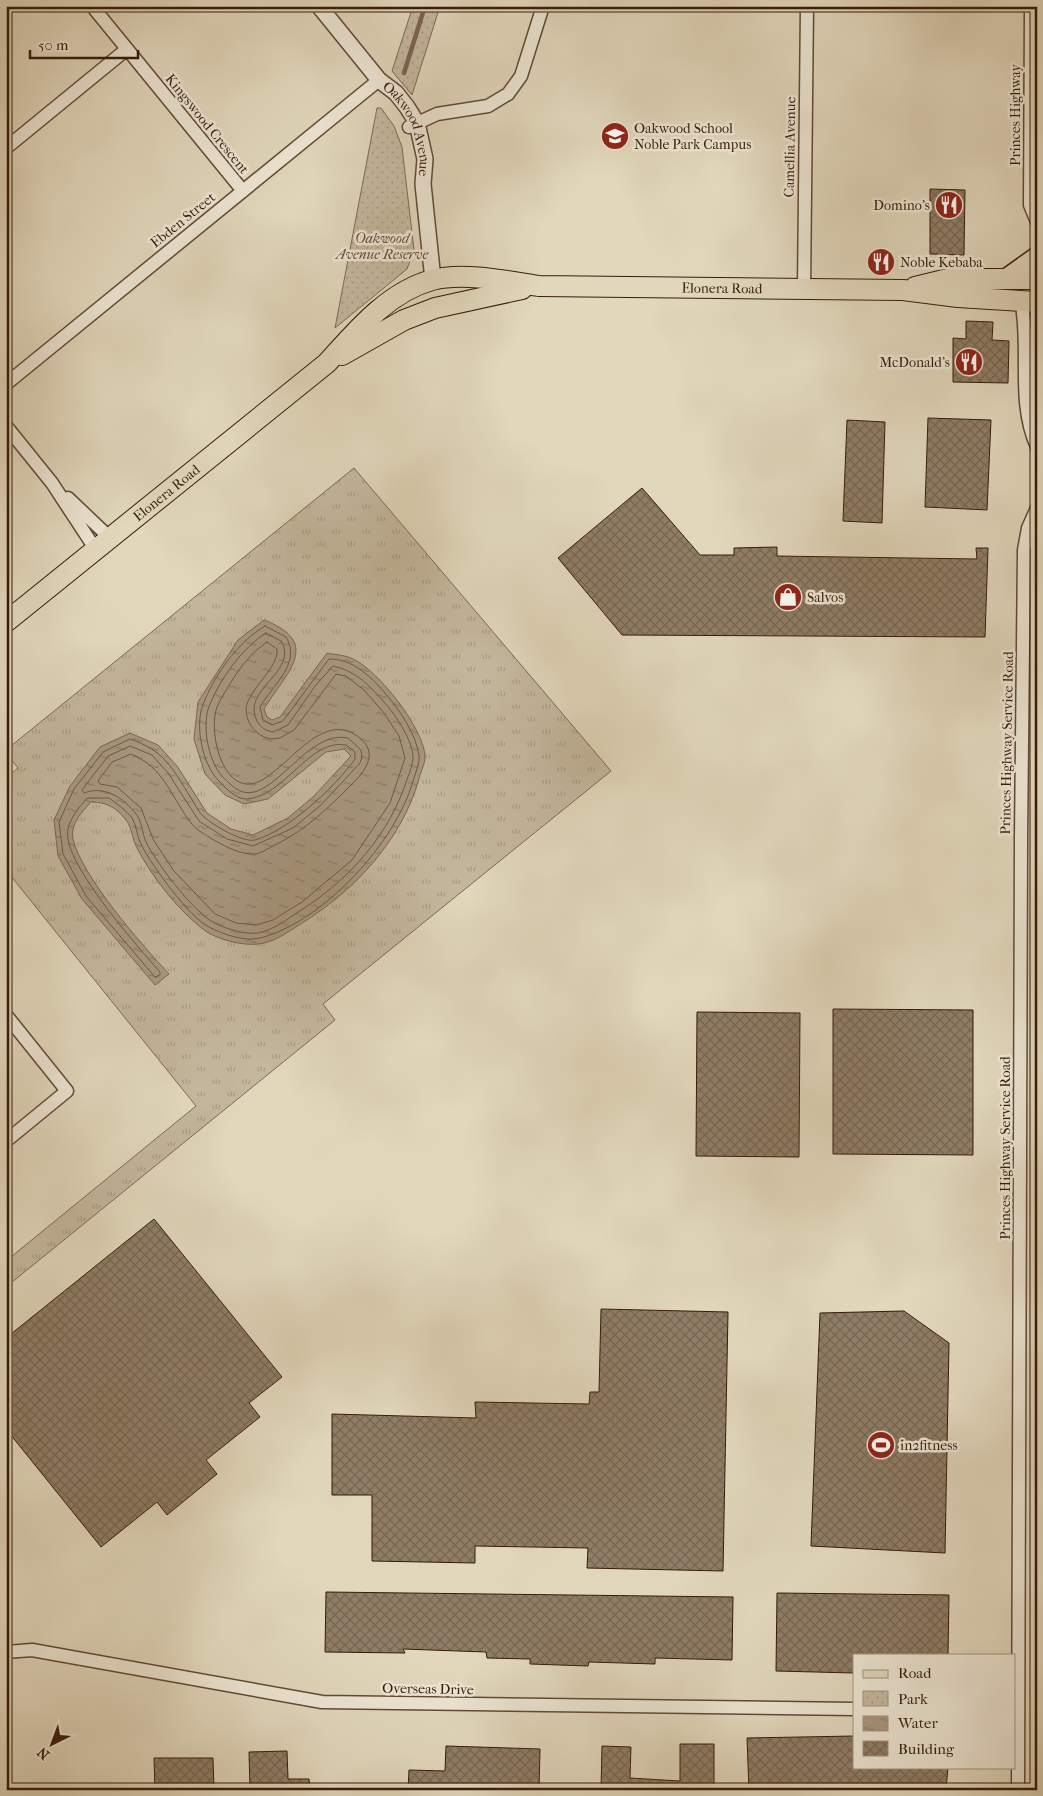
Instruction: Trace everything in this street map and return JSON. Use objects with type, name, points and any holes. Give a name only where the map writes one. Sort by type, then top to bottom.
[{"type":"highway","points":[[1009,278],[1037,258]]},
{"type":"main road","name":"Elonera Road","points":[[6,622],[326,363],[356,331],[392,300],[418,285],[433,280],[486,278],[539,286],[903,290],[958,297],[1029,300]]},
{"type":"main road","name":"Elonera Road","points":[[903,290],[948,279],[1037,279]]},
{"type":"main road","points":[[416,315],[430,294],[433,280],[446,290],[490,295]]},
{"type":"main road","name":"Elonera Road","points":[[326,363],[416,315],[435,308],[539,286]]},
{"type":"street","name":"Kingswood Crescent","points":[[92,6],[243,191]]},
{"type":"street","name":"Oakwood Avenue","points":[[319,6],[379,80],[388,98],[413,125],[423,184],[433,280]]},
{"type":"street","points":[[413,125],[437,114],[488,106],[508,94],[521,76],[543,6]]},
{"type":"street","name":"Camellia Avenue","points":[[804,288],[807,6]]},
{"type":"street","name":"Princes Highway","points":[[1031,6],[1030,206],[1037,222]]},
{"type":"street","points":[[6,148],[127,50]]},
{"type":"street","name":"Ebden Street","points":[[6,384],[379,80]]},
{"type":"street","points":[[1029,300],[1025,320],[1026,417],[1037,447]]},
{"type":"street","points":[[6,426],[103,544]]},
{"type":"street","points":[[52,482],[103,544]]},
{"type":"street","name":"Princes Highway Service Road","points":[[1018,1790],[1016,1711],[1024,550],[1028,528],[1037,508]]},
{"type":"street","points":[[6,1015],[67,1091],[6,1141]]},
{"type":"street","name":"Overseas Drive","points":[[6,1652],[32,1650],[322,1702],[853,1709]]},
{"type":"green space","points":[[413,6],[440,6],[412,95],[392,71]]},
{"type":"green space","name":"Oakwood Avenue Reserve","points":[[377,108],[381,108],[394,126],[402,147],[414,250],[407,269],[335,328]]},
{"type":"green space","points":[[354,468],[611,771],[323,1004],[335,1020],[6,1287],[6,1261],[196,1106],[6,870],[6,778],[18,768],[6,753],[6,750]]},
{"type":"water","points":[[264,620],[282,629],[292,639],[296,649],[289,672],[264,709],[267,717],[272,720],[280,717],[327,653],[347,657],[363,665],[375,675],[409,717],[423,745],[425,757],[423,765],[411,802],[400,824],[387,844],[356,881],[319,912],[279,937],[269,942],[258,944],[237,943],[222,939],[204,930],[194,922],[166,892],[150,870],[135,844],[128,823],[122,815],[110,806],[91,802],[75,823],[73,839],[79,855],[100,891],[129,929],[169,974],[155,985],[82,899],[58,856],[54,820],[70,786],[100,747],[130,733],[158,745],[177,766],[207,813],[231,829],[253,835],[288,818],[314,796],[351,756],[344,749],[326,752],[268,799],[244,804],[225,795],[205,774],[194,739],[198,702],[238,640]]},
{"type":"building","points":[[930,189],[965,190],[964,255],[930,254]]},
{"type":"building","points":[[966,321],[993,322],[992,340],[1009,341],[1008,383],[953,382],[953,338],[966,339]]},
{"type":"building","points":[[928,418],[991,420],[987,510],[925,507]]},
{"type":"building","points":[[847,420],[885,422],[882,523],[843,521]]},
{"type":"building","name":"Salvos","points":[[642,488],[700,555],[734,555],[734,548],[777,547],[777,556],[977,559],[976,548],[988,548],[985,637],[622,635],[558,558]]},
{"type":"building","points":[[833,1009],[973,1010],[973,1155],[833,1154]]},
{"type":"building","points":[[697,1012],[800,1013],[799,1157],[696,1156]]},
{"type":"building","points":[[154,1219],[282,1377],[249,1403],[260,1417],[206,1460],[217,1474],[167,1515],[157,1502],[101,1547],[6,1429],[6,1338]]},
{"type":"building","points":[[601,1309],[728,1312],[723,1571],[587,1568],[588,1548],[475,1546],[475,1563],[372,1561],[372,1495],[332,1495],[332,1414],[476,1418],[475,1402],[589,1404],[590,1392],[599,1392]]},
{"type":"building","name":"in2fitness","points":[[904,1311],[949,1343],[945,1553],[811,1546],[820,1313]]},
{"type":"building","points":[[326,1592],[733,1597],[732,1660],[655,1658],[655,1664],[589,1662],[588,1666],[530,1664],[530,1659],[487,1658],[486,1652],[403,1649],[405,1653],[325,1652]]},
{"type":"building","points":[[777,1593],[949,1595],[948,1654],[853,1654],[853,1673],[776,1671]]},
{"type":"building","points":[[853,1736],[853,1768],[948,1768],[946,1790],[749,1790],[747,1738]]},
{"type":"building","points":[[680,1744],[714,1744],[714,1790],[601,1790],[602,1746],[631,1747],[630,1778],[680,1781]]},
{"type":"building","points":[[446,1746],[540,1749],[539,1790],[408,1790],[409,1770],[445,1771]]},
{"type":"building","points":[[287,1751],[288,1779],[309,1779],[310,1790],[250,1790],[249,1752]]},
{"type":"building","points":[[154,1758],[213,1758],[214,1790],[155,1790]]},
{"type":"waterway","points":[[404,73],[425,6]]},
{"type":"place","name":"Oakwood School Noble Park Campus","points":[[615,136]]},
{"type":"place","name":"Domino's","points":[[949,205]]},
{"type":"place","name":"Noble Kebaba","points":[[881,262]]},
{"type":"place","name":"McDonald's","points":[[969,362]]},
{"type":"place","name":"Salvos","points":[[788,597]]},
{"type":"place","name":"in2fitness","points":[[881,1445]]}]
